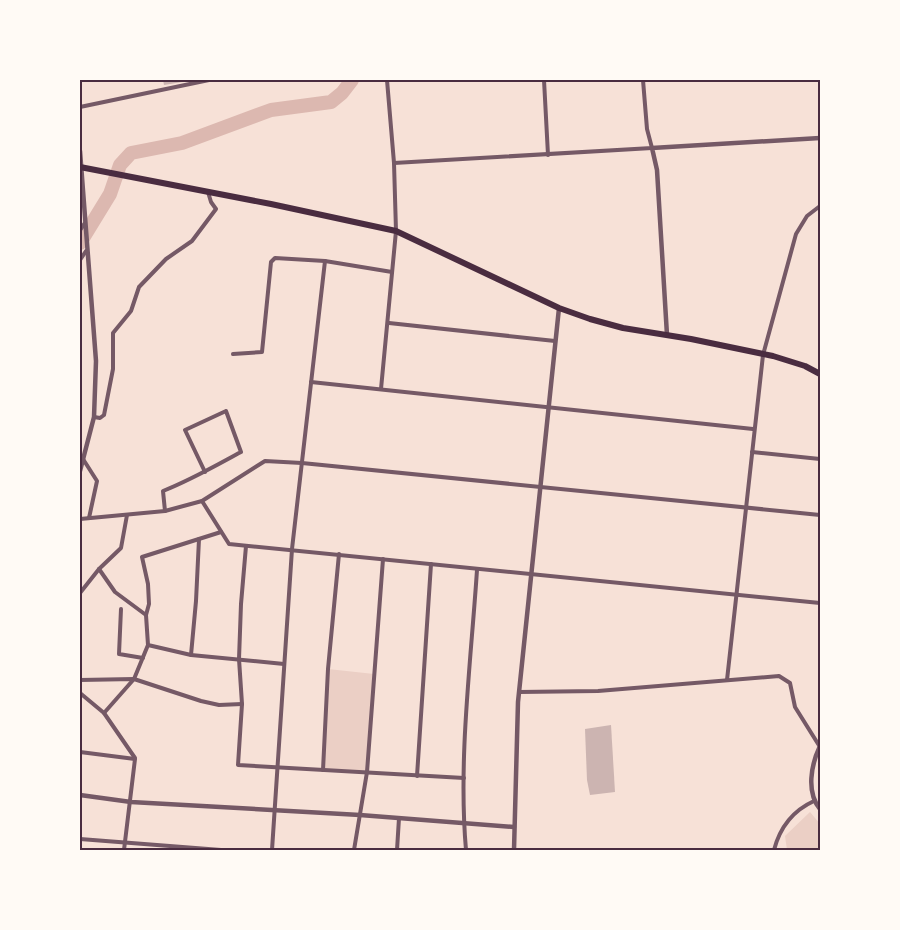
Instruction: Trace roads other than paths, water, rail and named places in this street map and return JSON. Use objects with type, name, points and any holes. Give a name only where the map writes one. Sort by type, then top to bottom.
[{"type":"main road","points":[[80,168],[132,176],[396,231],[559,308],[623,328],[773,356],[820,374]]},
{"type":"street","points":[[80,107],[209,80]]},
{"type":"street","points":[[381,389],[396,231],[394,163],[387,80]]},
{"type":"street","points":[[544,80],[548,155]]},
{"type":"street","points":[[643,80],[648,139],[657,170],[667,335]]},
{"type":"street","points":[[394,163],[820,138]]},
{"type":"street","points":[[80,151],[96,361],[94,417],[80,471]]},
{"type":"street","points":[[94,417],[100,418],[104,415],[107,407],[113,369],[113,333],[131,311],[139,287],[166,259],[192,241],[216,209],[208,192]]},
{"type":"street","points":[[727,680],[762,355],[796,234],[807,216],[820,206]]},
{"type":"street","points":[[80,230],[85,223]]},
{"type":"street","points":[[80,260],[87,250]]},
{"type":"street","points":[[232,354],[262,352],[271,262],[275,258],[325,261],[392,272]]},
{"type":"street","points":[[272,850],[292,549],[325,261]]},
{"type":"street","points":[[514,850],[519,692],[559,308]]},
{"type":"street","points":[[389,323],[555,341]]},
{"type":"street","points":[[311,382],[753,429]]},
{"type":"street","points":[[165,511],[163,491],[191,480],[206,472],[241,452],[226,411],[185,430],[206,472]]},
{"type":"street","points":[[752,452],[820,459]]},
{"type":"street","points":[[83,459],[97,481],[89,518]]},
{"type":"street","points":[[80,527],[80,519],[165,511],[202,501],[265,461],[820,515]]},
{"type":"street","points":[[202,501],[229,544],[820,603]]},
{"type":"street","points":[[80,593],[99,569],[122,548],[127,514]]},
{"type":"street","points":[[104,713],[134,679],[148,645],[146,615],[149,604],[148,584],[142,557],[221,532]]},
{"type":"street","points":[[190,655],[200,539]]},
{"type":"street","points":[[246,546],[241,604],[239,659],[242,704],[238,765],[464,778]]},
{"type":"street","points":[[322,770],[328,669],[339,554]]},
{"type":"street","points":[[354,850],[367,772],[383,559]]},
{"type":"street","points":[[417,776],[431,564]]},
{"type":"street","points":[[99,569],[115,592],[146,615]]},
{"type":"street","points":[[466,850],[463,822],[464,778],[477,570]]},
{"type":"street","points":[[122,609],[119,654],[143,658]]},
{"type":"street","points":[[148,645],[190,655],[284,664]]},
{"type":"street","points":[[519,692],[598,691],[779,676],[790,683],[795,707],[820,747],[813,765],[811,784],[814,801],[820,809]]},
{"type":"street","points":[[80,680],[134,679],[201,701],[219,705],[242,704]]},
{"type":"street","points":[[80,693],[104,713],[135,759],[124,850]]},
{"type":"street","points":[[80,752],[135,759]]},
{"type":"street","points":[[80,795],[131,802],[360,815],[514,828]]},
{"type":"street","points":[[774,850],[787,821],[799,808],[814,801]]},
{"type":"street","points":[[397,850],[399,818]]},
{"type":"street","points":[[80,839],[173,849],[221,850]]},
{"type":"waterway","points":[[80,243],[110,194],[120,165],[131,153],[182,143],[271,110],[331,102],[352,80]]}]
